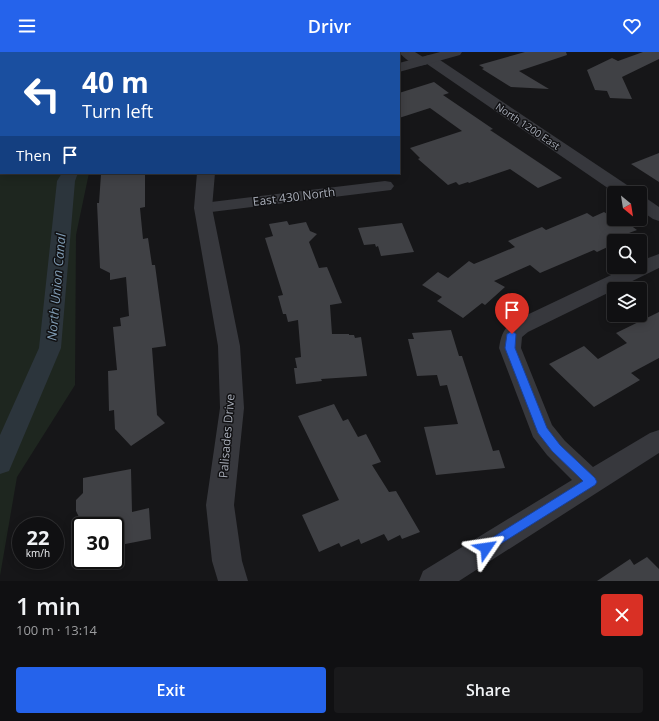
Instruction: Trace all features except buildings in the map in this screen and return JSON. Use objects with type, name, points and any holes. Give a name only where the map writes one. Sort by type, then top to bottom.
[{"type":"street","name":"North 1200 East","points":[[406,52],[425,61],[616,186]]},
{"type":"street","points":[[400,68],[455,52]]},
{"type":"street","name":"Palisades Drive","points":[[206,174],[203,208],[229,346],[232,408],[220,505],[224,543],[233,581]]},
{"type":"street","name":"East 430 North","points":[[203,208],[385,186]]},
{"type":"street","points":[[647,207],[659,215]]},
{"type":"street","points":[[591,482],[556,448],[542,430],[510,348],[512,334],[520,327],[659,260]]},
{"type":"street","points":[[433,581],[659,440]]},
{"type":"shaded area","points":[[0,174],[89,174],[76,235],[75,385],[17,477],[0,576]]},
{"type":"waterway","name":"North Union Canal","points":[[0,463],[50,348],[66,181],[70,174]]},
{"type":"route","points":[[486,548],[591,482],[556,448],[542,430],[510,348],[512,334]]}]
